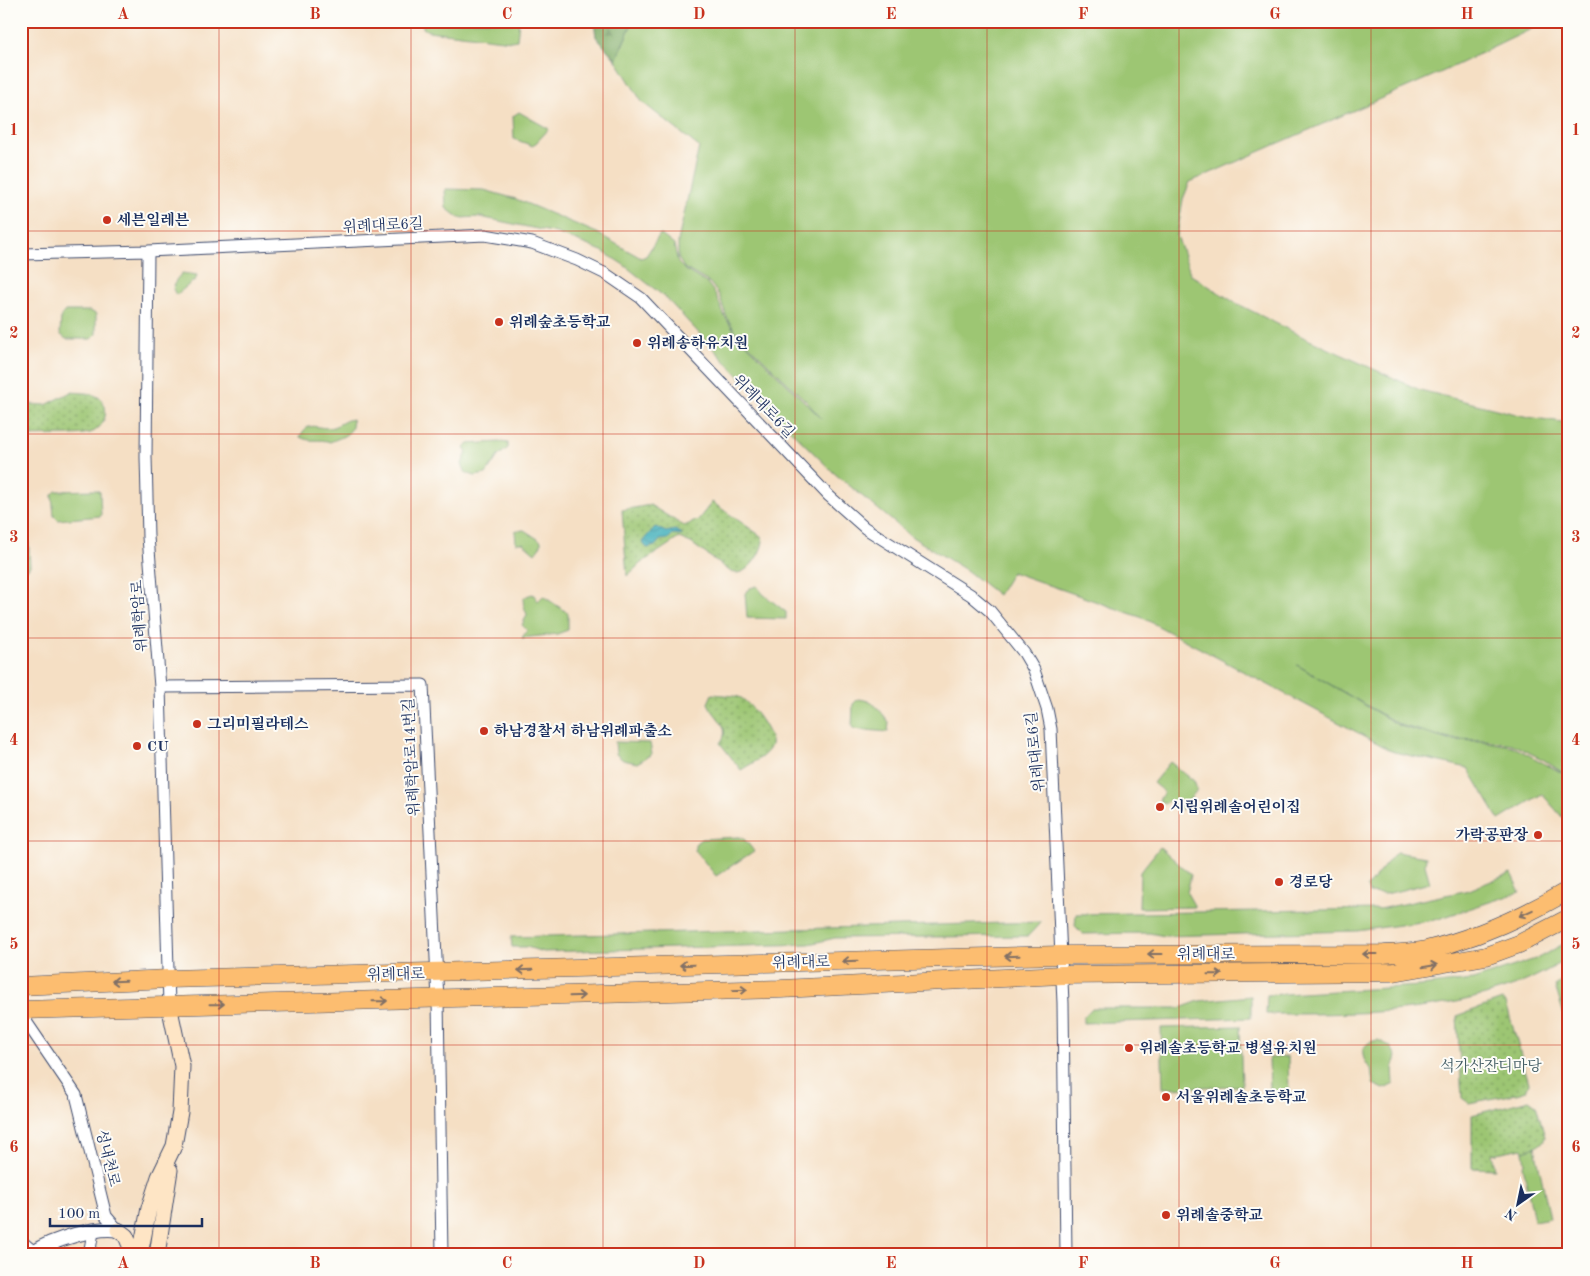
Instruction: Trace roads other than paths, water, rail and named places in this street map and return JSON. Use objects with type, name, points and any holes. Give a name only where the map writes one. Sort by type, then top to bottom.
[{"type":"main road","name":"위례대로","points":[[21,986],[168,979],[1061,955],[1384,954],[1424,950],[1458,941],[1499,925],[1569,890]]},
{"type":"main road","name":"위례대로","points":[[22,1014],[59,1009],[438,1000],[802,988],[1062,975],[1394,972],[1486,956],[1519,944],[1569,918]]},
{"type":"main road","points":[[157,1255],[180,1112],[182,1066],[169,1005]]},
{"type":"main road","points":[[140,1255],[154,1193],[174,1146]]},
{"type":"main road","points":[[118,1230],[126,1236],[134,1255]]},
{"type":"street","name":"위례대로6길","points":[[21,254],[148,251],[485,235],[532,243],[606,274],[641,298],[829,496],[865,528],[971,595],[990,611],[1024,654],[1034,670],[1047,709],[1051,729],[1062,975],[1066,1255]]},
{"type":"street","name":"위례학암로","points":[[148,251],[147,493],[160,686],[169,1005]]},
{"type":"street","name":"위례학암로14번길","points":[[160,686],[423,685],[438,1000],[442,1255]]},
{"type":"street","name":"성내천로","points":[[22,1014],[76,1095],[106,1216],[118,1230]]},
{"type":"street","points":[[21,1240],[34,1253],[47,1243],[110,1228],[118,1230]]},
{"type":"street","points":[[89,1255],[94,1232]]},
{"type":"water","points":[[655,527],[666,532],[675,530],[683,535],[673,534],[668,539],[660,540],[655,546],[647,548],[642,542]]},
{"type":"place","name":"세븐일레븐","points":[[107,220]]},
{"type":"place","name":"위례숲초등학교","points":[[499,322]]},
{"type":"place","name":"위례송하유치원","points":[[637,343]]},
{"type":"place","name":"그리미필라테스","points":[[197,724]]},
{"type":"place","name":"하남경찰서 하남위례파출소","points":[[484,731]]},
{"type":"place","name":"CU","points":[[137,746]]},
{"type":"place","name":"시립위례솔어린이집","points":[[1160,807]]},
{"type":"place","name":"가락공판장","points":[[1538,835]]},
{"type":"place","name":"경로당","points":[[1279,882]]},
{"type":"place","name":"위례솔초등학교 병설유치원","points":[[1129,1048]]},
{"type":"place","name":"서울위례솔초등학교","points":[[1166,1097]]},
{"type":"place","name":"위례솔중학교","points":[[1166,1215]]},
{"type":"park label","name":"석가산잔디마당","points":[[1491,1066]]}]
